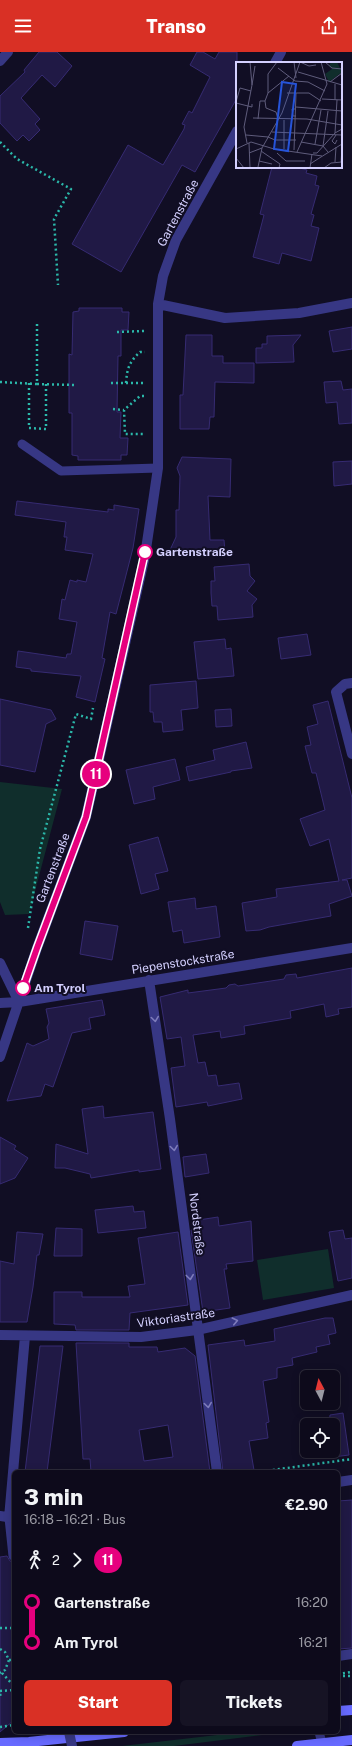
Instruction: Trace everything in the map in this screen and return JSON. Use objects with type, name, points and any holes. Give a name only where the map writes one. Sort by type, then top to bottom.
[{"type":"main road","points":[[340,1711],[352,1710]]},
{"type":"main road","points":[[0,1743],[29,1744],[108,1734]]},
{"type":"main road","points":[[297,1746],[352,1740]]},
{"type":"street","points":[[0,62],[8,52]]},
{"type":"street","points":[[276,62],[281,52]]},
{"type":"street","name":"Gartenstraße","points":[[0,1057],[37,948],[86,817],[145,556],[158,468],[158,304],[163,276],[176,240],[236,133]]},
{"type":"street","points":[[158,304],[225,318],[299,312],[352,303]]},
{"type":"street","points":[[352,683],[345,684],[336,692],[352,754]]},
{"type":"street","name":"Piepenstockstraße","points":[[0,1003],[19,1002],[352,948]]},
{"type":"street","points":[[0,963],[19,1002]]},
{"type":"street","name":"Nordstraße","points":[[149,980],[171,1126],[217,1470]]},
{"type":"street","name":"Viktoriastraße","points":[[0,1335],[142,1337],[197,1330],[352,1295]]},
{"type":"street","points":[[12,1470],[25,1336]]},
{"type":"street","points":[[8,1517],[12,1474]]},
{"type":"street","points":[[340,1482],[352,1480]]},
{"type":"street","points":[[340,1656],[352,1654]]},
{"type":"street","points":[[70,1734],[72,1746]]},
{"type":"lane","points":[[22,444],[61,471],[158,468]]},
{"type":"lane","points":[[8,1517],[12,1556]]},
{"type":"lane","points":[[320,1734],[323,1744]]},
{"type":"path","points":[[0,142],[17,159],[71,189],[54,219],[58,285]]},
{"type":"path","points":[[37,384],[38,322]]},
{"type":"path","points":[[117,332],[158,330]]},
{"type":"path","points":[[126,383],[127,369],[131,360],[140,352],[159,351]]},
{"type":"path","points":[[0,382],[75,384]]},
{"type":"path","points":[[29,383],[29,428],[46,429],[46,384]]},
{"type":"path","points":[[111,383],[139,383]]},
{"type":"path","points":[[113,409],[124,410],[140,396],[159,396]]},
{"type":"path","points":[[124,410],[125,434],[139,434]]},
{"type":"path","points":[[37,948],[27,937],[40,849],[76,714],[91,719],[93,708]]},
{"type":"path","points":[[272,1470],[352,1459]]},
{"type":"path","points":[[0,1628],[12,1628]]},
{"type":"path","points":[[0,1649],[5,1652],[9,1660],[8,1666],[1,1673],[12,1684]]},
{"type":"path","points":[[340,1675],[352,1672]]},
{"type":"path","points":[[340,1675],[352,1676]]},
{"type":"path","points":[[0,1691],[12,1690]]},
{"type":"path","points":[[1,1726],[12,1725]]},
{"type":"green space","points":[[0,782],[62,789],[29,914],[5,915],[0,902]]},
{"type":"green space","points":[[328,1249],[334,1288],[263,1300],[257,1260]]},
{"type":"green space","points":[[226,1734],[270,1734],[174,1746],[122,1746]]},
{"type":"building","points":[[39,52],[57,52],[72,66],[55,87],[42,75],[21,98],[40,119],[35,124],[40,130],[29,141],[23,135],[17,141],[0,123],[0,96],[25,72],[24,70]]},
{"type":"building","points":[[197,52],[203,52],[215,59],[219,52],[237,52],[236,100],[195,172],[182,165],[121,272],[72,244],[128,145],[163,165],[184,129],[185,125],[182,124],[189,111],[192,113],[210,77],[190,65]]},
{"type":"building","points":[[272,168],[300,168],[307,170],[306,173],[317,176],[315,185],[319,186],[311,214],[314,215],[311,226],[319,228],[311,261],[282,253],[279,264],[253,257],[264,215],[260,214]]},
{"type":"building","points":[[79,308],[122,308],[122,312],[129,312],[128,330],[121,330],[121,356],[118,356],[117,412],[121,412],[120,438],[128,438],[127,455],[121,455],[121,460],[78,460],[78,456],[72,455],[72,413],[69,413],[69,354],[72,355],[73,312],[79,311]]},
{"type":"building","points":[[352,327],[352,349],[333,352],[329,331]]},
{"type":"building","points":[[186,335],[212,335],[212,356],[223,356],[223,363],[254,363],[254,383],[215,382],[214,417],[210,417],[209,429],[180,429],[180,395],[183,395]]},
{"type":"building","points":[[301,335],[293,345],[294,362],[256,363],[256,348],[262,348],[262,344],[267,344],[267,336]]},
{"type":"building","points":[[341,381],[343,390],[352,389],[352,423],[339,424],[337,402],[326,403],[324,382]]},
{"type":"building","points":[[182,457],[231,459],[230,497],[208,496],[210,540],[224,540],[225,553],[177,555],[170,550],[176,537],[176,510],[179,510],[180,476],[177,468]]},
{"type":"building","points":[[352,461],[352,484],[334,486],[333,462]]},
{"type":"building","points":[[17,501],[108,512],[108,509],[114,510],[114,505],[139,509],[133,548],[116,614],[110,612],[102,658],[105,659],[95,702],[76,697],[81,676],[31,671],[31,669],[16,667],[18,651],[66,658],[67,654],[71,654],[77,622],[59,619],[62,599],[65,600],[70,580],[86,582],[93,554],[65,550],[67,537],[64,537],[66,522],[15,515]]},
{"type":"building","points":[[249,564],[250,576],[255,581],[247,591],[257,599],[252,605],[253,617],[218,620],[217,606],[212,606],[211,593],[211,581],[215,581],[214,567]]},
{"type":"building","points":[[307,634],[311,655],[281,659],[278,638]]},
{"type":"building","points":[[225,639],[226,649],[231,648],[234,676],[198,679],[194,642]]},
{"type":"building","points":[[196,681],[198,708],[181,710],[183,730],[163,732],[162,722],[154,722],[153,712],[150,712],[150,685]]},
{"type":"building","points":[[0,699],[51,710],[56,719],[46,724],[35,772],[0,765]]},
{"type":"building","points":[[328,701],[352,798],[352,878],[342,880],[347,880],[352,896],[329,904],[331,916],[269,927],[260,930],[246,931],[242,903],[277,897],[276,889],[339,881],[329,839],[310,846],[300,819],[325,810],[316,773],[312,773],[305,746],[311,745],[307,727],[318,724],[313,705]]},
{"type":"building","points":[[231,709],[232,726],[216,727],[215,710]]},
{"type":"building","points":[[246,742],[252,768],[231,771],[189,781],[186,767],[215,760],[213,750]]},
{"type":"building","points":[[175,759],[180,780],[153,787],[155,799],[134,804],[126,770]]},
{"type":"building","points":[[158,837],[168,871],[155,874],[159,889],[141,894],[129,845]]},
{"type":"building","points":[[195,898],[196,909],[216,906],[220,937],[184,943],[182,930],[173,932],[168,902]]},
{"type":"building","points":[[85,921],[118,926],[112,960],[80,954]]},
{"type":"building","points":[[352,968],[352,1007],[338,1009],[339,1014],[326,1017],[324,1004],[290,1011],[291,1018],[244,1026],[245,1034],[221,1038],[220,1031],[193,1035],[198,1063],[205,1062],[208,1076],[216,1075],[218,1086],[239,1083],[242,1099],[208,1106],[207,1102],[176,1107],[171,1068],[185,1066],[181,1037],[167,1039],[160,997],[188,990],[188,993],[226,988],[229,985],[235,984],[238,986],[284,979],[286,975],[296,974],[297,978]]},
{"type":"building","points":[[102,1000],[105,1015],[89,1018],[91,1029],[72,1033],[53,1087],[45,1084],[41,1096],[7,1101],[27,1043],[33,1046],[49,1039],[47,1027],[49,1023],[46,1009]]},
{"type":"building","points":[[103,1106],[104,1118],[153,1112],[161,1169],[139,1172],[139,1170],[91,1178],[90,1174],[65,1168],[55,1168],[56,1144],[88,1154],[82,1109]]},
{"type":"building","points":[[0,1137],[16,1146],[14,1149],[28,1158],[15,1178],[0,1184]]},
{"type":"building","points":[[206,1154],[209,1173],[185,1177],[183,1157]]},
{"type":"building","points":[[133,1206],[134,1212],[144,1211],[146,1228],[98,1233],[95,1210]]},
{"type":"building","points":[[218,1217],[219,1226],[251,1221],[253,1261],[226,1264],[227,1269],[224,1269],[230,1308],[203,1312],[191,1230],[193,1230],[192,1221]]},
{"type":"building","points":[[56,1228],[82,1229],[82,1256],[54,1256]]},
{"type":"building","points":[[343,1230],[345,1239],[352,1238],[352,1278],[338,1281],[329,1232]]},
{"type":"building","points":[[17,1232],[43,1234],[39,1255],[37,1255],[27,1322],[0,1322],[0,1261],[14,1264]]},
{"type":"building","points":[[178,1232],[188,1305],[130,1313],[129,1330],[76,1330],[75,1325],[54,1324],[54,1292],[82,1292],[82,1297],[130,1297],[128,1286],[145,1284],[138,1238]]},
{"type":"building","points":[[325,1318],[333,1318],[336,1333],[328,1335],[330,1344],[316,1347],[317,1352],[292,1358],[293,1365],[277,1368],[277,1378],[263,1381],[269,1422],[266,1423],[268,1438],[249,1441],[254,1470],[223,1470],[208,1345],[244,1340],[245,1346],[275,1341],[274,1329]]},
{"type":"building","points":[[76,1343],[129,1343],[129,1347],[157,1347],[158,1352],[185,1348],[195,1356],[210,1470],[91,1470],[90,1459],[83,1459]],"holes":[[[168,1425],[173,1457],[144,1461],[139,1430]]]},
{"type":"building","points":[[40,1346],[63,1346],[47,1470],[25,1470]]},
{"type":"building","points":[[343,1413],[349,1455],[340,1456],[340,1418],[330,1418],[330,1415]]},
{"type":"building","points":[[352,1500],[352,1648],[340,1649],[340,1501]]},
{"type":"building","points":[[7,1556],[12,1562],[12,1722],[0,1732],[0,1557]]},
{"type":"bus line","name":"11","points":[[23,988],[86,817],[145,552]]},
{"type":"place","name":"Gartenstraße","points":[[145,552]]},
{"type":"place","name":"Am Tyrol","points":[[23,988]]}]
